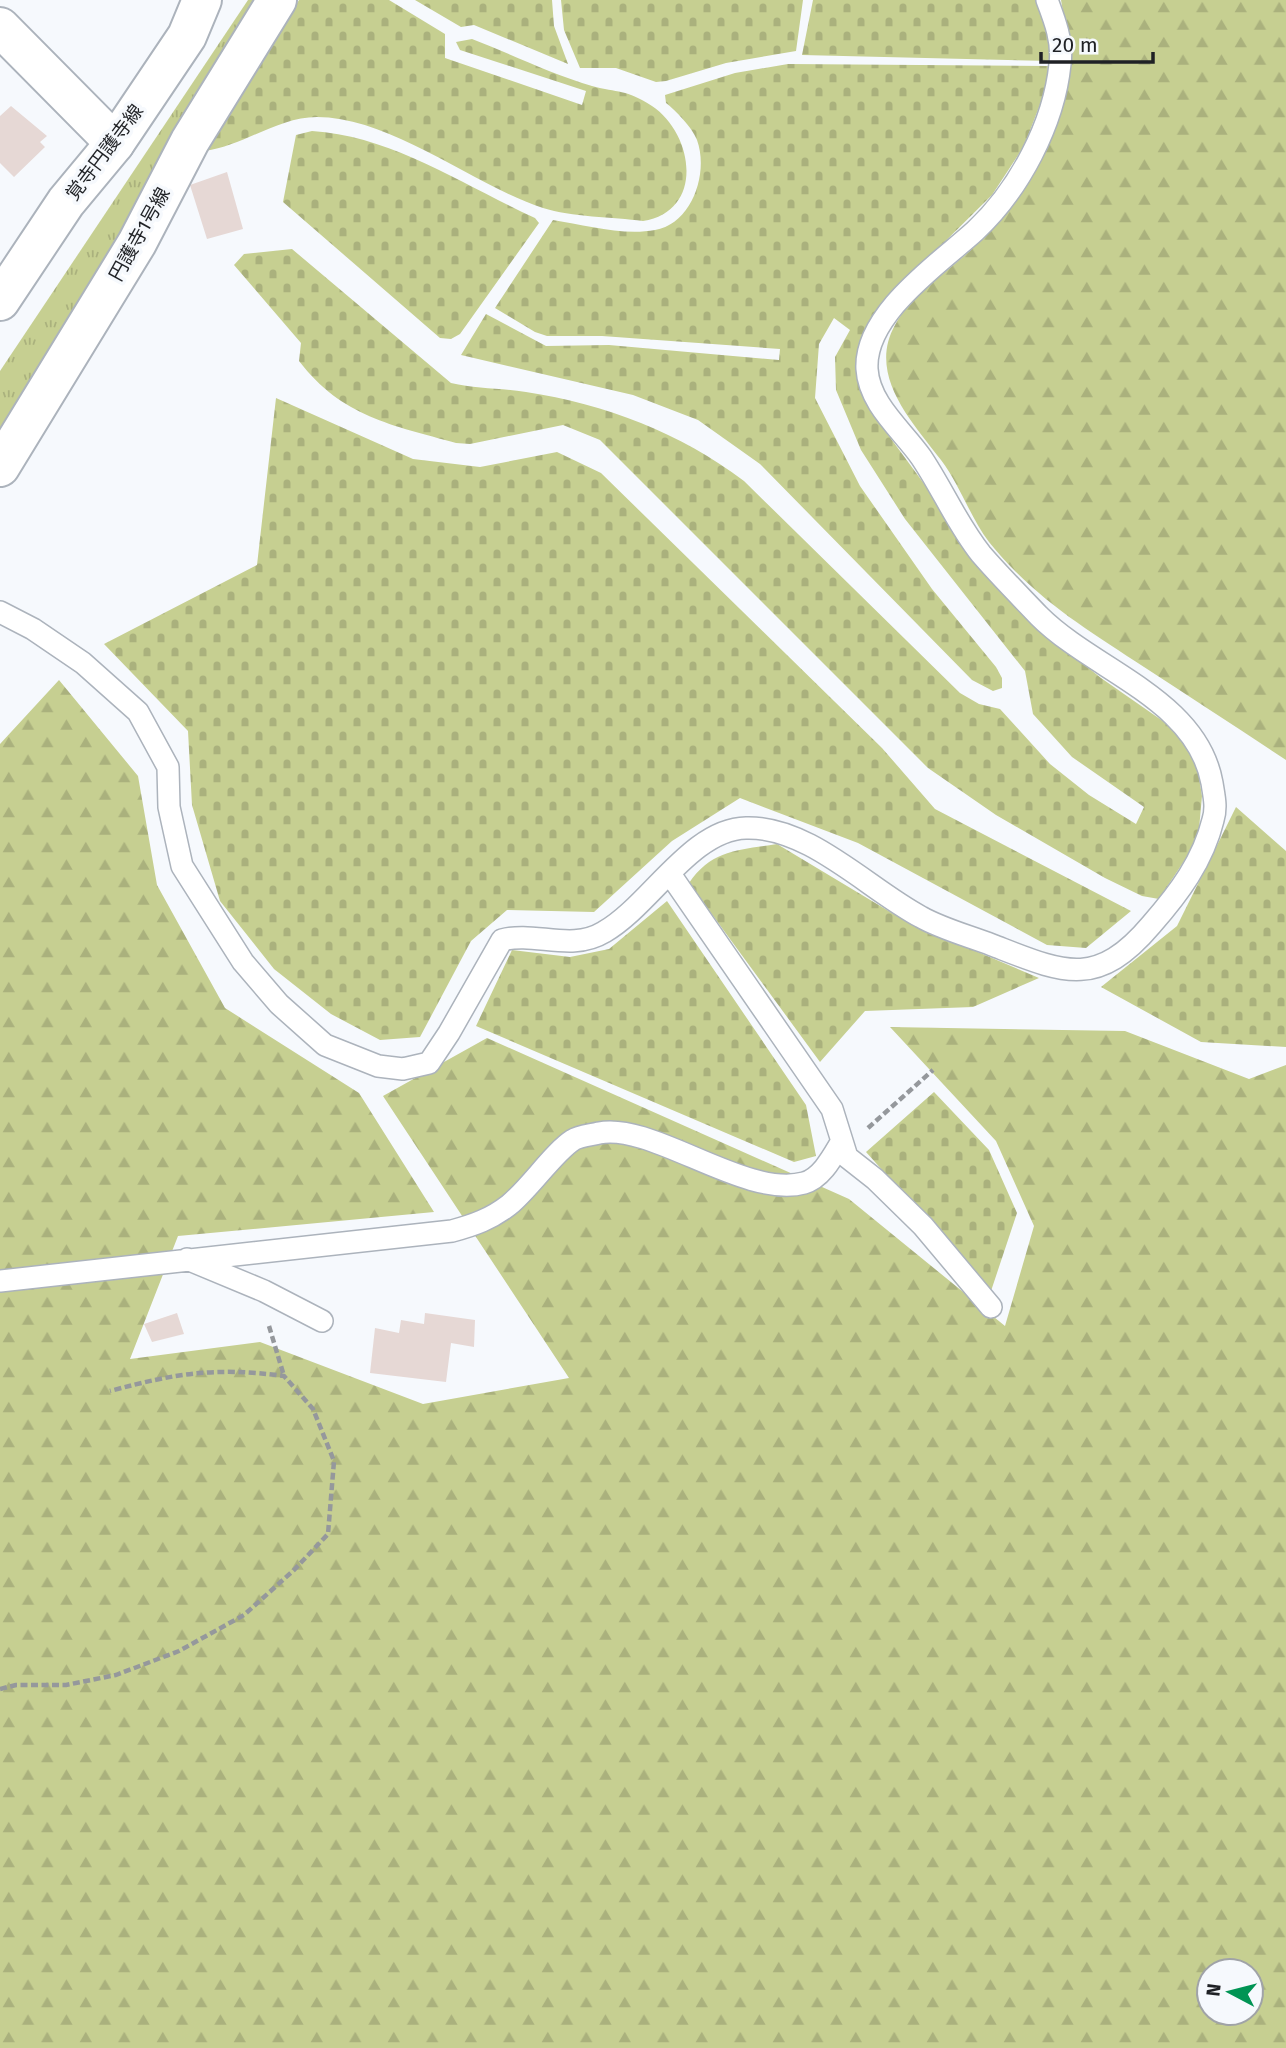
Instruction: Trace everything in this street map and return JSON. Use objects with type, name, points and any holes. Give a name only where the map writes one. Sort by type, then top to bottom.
[{"type":"street","name":"覚寺円護寺線","points":[[0,301],[66,202],[115,143],[187,36],[202,0]]},
{"type":"street","name":"円護寺1号線","points":[[0,467],[137,243],[190,141],[276,0]]},
{"type":"street","points":[[0,27],[115,143]]},
{"type":"lane","points":[[0,612],[33,629],[83,663],[138,712],[168,767],[169,807],[182,866],[206,908],[243,962],[279,1004],[325,1045],[378,1066],[403,1069],[429,1063],[502,940],[517,936],[577,942],[604,932],[704,840],[742,827],[778,831],[822,853],[922,918],[1068,972],[1104,966],[1139,939],[1205,853],[1216,810],[1207,759],[1169,709],[1102,665],[1044,621],[979,551],[920,457],[881,407],[867,369],[875,335],[912,282],[978,228],[1012,189],[1038,139],[1053,99],[1061,62],[1058,28],[1047,0]]},
{"type":"lane","points":[[670,874],[688,904],[832,1109],[847,1157],[875,1179],[923,1226],[991,1307]]},
{"type":"lane","points":[[0,1281],[452,1231],[484,1222],[510,1204],[573,1140],[602,1132],[626,1134],[737,1174],[784,1184],[804,1183],[824,1169],[843,1144]]},
{"type":"lane","points":[[186,1259],[255,1287],[322,1321]]},
{"type":"path","points":[[843,1144],[933,1070]]},
{"type":"path","points":[[0,1689],[16,1685],[66,1685],[116,1675],[179,1651],[244,1615],[294,1570],[328,1534],[334,1461],[313,1409],[284,1376],[255,1287]]},
{"type":"path","points":[[110,1391],[172,1375],[233,1370],[284,1376]]},
{"type":"green space","points":[[248,0],[262,0],[0,433],[0,371]]},
{"type":"green space","points":[[299,0],[389,0],[445,34],[445,58],[582,105],[586,91],[460,50],[456,42],[472,39],[561,76],[628,94],[643,101],[666,119],[677,134],[684,152],[684,188],[676,203],[663,214],[643,221],[554,211],[516,197],[374,128],[345,120],[317,117],[274,126],[233,144],[205,151]]},
{"type":"green space","points":[[415,0],[552,0],[554,26],[568,64],[474,25],[461,27]]},
{"type":"green space","points":[[561,0],[803,0],[796,51],[726,63],[656,82],[616,68],[580,68],[564,30]]},
{"type":"green space","points":[[813,0],[1039,0],[1050,33],[1051,61],[802,55]]},
{"type":"green space","points":[[1061,0],[1286,0],[1286,760],[1081,626],[1024,580],[982,532],[948,470],[906,414],[890,380],[886,362],[888,344],[902,314],[998,222],[1019,195],[1050,135],[1065,69]]},
{"type":"green space","points":[[788,64],[1048,66],[1046,89],[1024,146],[992,195],[887,299],[864,386],[889,436],[936,500],[1049,636],[1101,678],[1170,726],[1196,758],[1202,796],[1198,840],[1159,899],[1142,896],[1105,878],[996,815],[928,768],[600,440],[563,425],[470,444],[456,443],[390,424],[351,407],[315,380],[299,361],[301,343],[234,265],[244,254],[292,249],[451,383],[517,391],[585,404],[668,435],[720,464],[744,481],[960,693],[979,704],[1000,709],[1050,764],[1089,795],[1136,824],[1144,807],[1072,757],[1033,714],[1025,671],[905,519],[861,450],[836,390],[835,357],[850,330],[834,318],[819,344],[815,398],[860,486],[932,589],[996,667],[1002,678],[1002,688],[993,691],[972,680],[760,464],[698,420],[633,395],[461,355],[486,314],[546,346],[609,345],[779,360],[780,349],[602,336],[547,336],[535,332],[495,308],[553,220],[630,232],[655,230],[668,226],[688,208],[699,181],[700,153],[695,135],[666,103],[665,95],[735,73]]},
{"type":"green space","points":[[312,131],[342,135],[399,152],[535,218],[539,223],[460,334],[451,339],[440,338],[283,202],[296,135]]},
{"type":"green space","points":[[276,398],[413,459],[480,467],[557,452],[601,473],[882,748],[935,809],[1131,911],[1086,948],[1047,945],[858,843],[740,798],[672,841],[594,912],[507,910],[471,941],[420,1037],[380,1040],[331,1014],[274,969],[220,901],[192,805],[188,731],[104,644],[257,565]]},
{"type":"green space","points":[[59,680],[138,776],[157,885],[225,1008],[359,1093],[434,1212],[178,1236],[130,1359],[260,1342],[423,1404],[569,1378],[383,1096],[487,1038],[849,1199],[1005,1326],[1034,1226],[996,1141],[890,1027],[1125,1031],[1249,1079],[1286,1065],[1286,2048],[0,2048],[0,744]]},
{"type":"green space","points":[[1236,807],[1286,851],[1286,1047],[1201,1042],[1101,987],[1177,926]]},
{"type":"green space","points":[[777,844],[907,922],[1039,978],[973,1007],[865,1011],[820,1062],[689,883],[707,863],[717,857],[739,850]]},
{"type":"green space","points":[[667,901],[806,1105],[816,1156],[794,1162],[476,1026],[512,950],[570,957],[609,949]]},
{"type":"green space","points":[[934,1092],[989,1150],[1017,1213],[991,1291],[866,1152]]},
{"type":"building","points":[[11,106],[47,136],[40,142],[45,147],[14,177],[0,163],[0,116]]},
{"type":"building","points":[[227,172],[243,229],[207,239],[190,185]]},
{"type":"building","points":[[177,1313],[184,1334],[152,1342],[144,1324]]},
{"type":"building","points":[[425,1313],[475,1320],[474,1347],[451,1343],[446,1382],[370,1373],[375,1328],[399,1333],[401,1320],[424,1324]]}]
